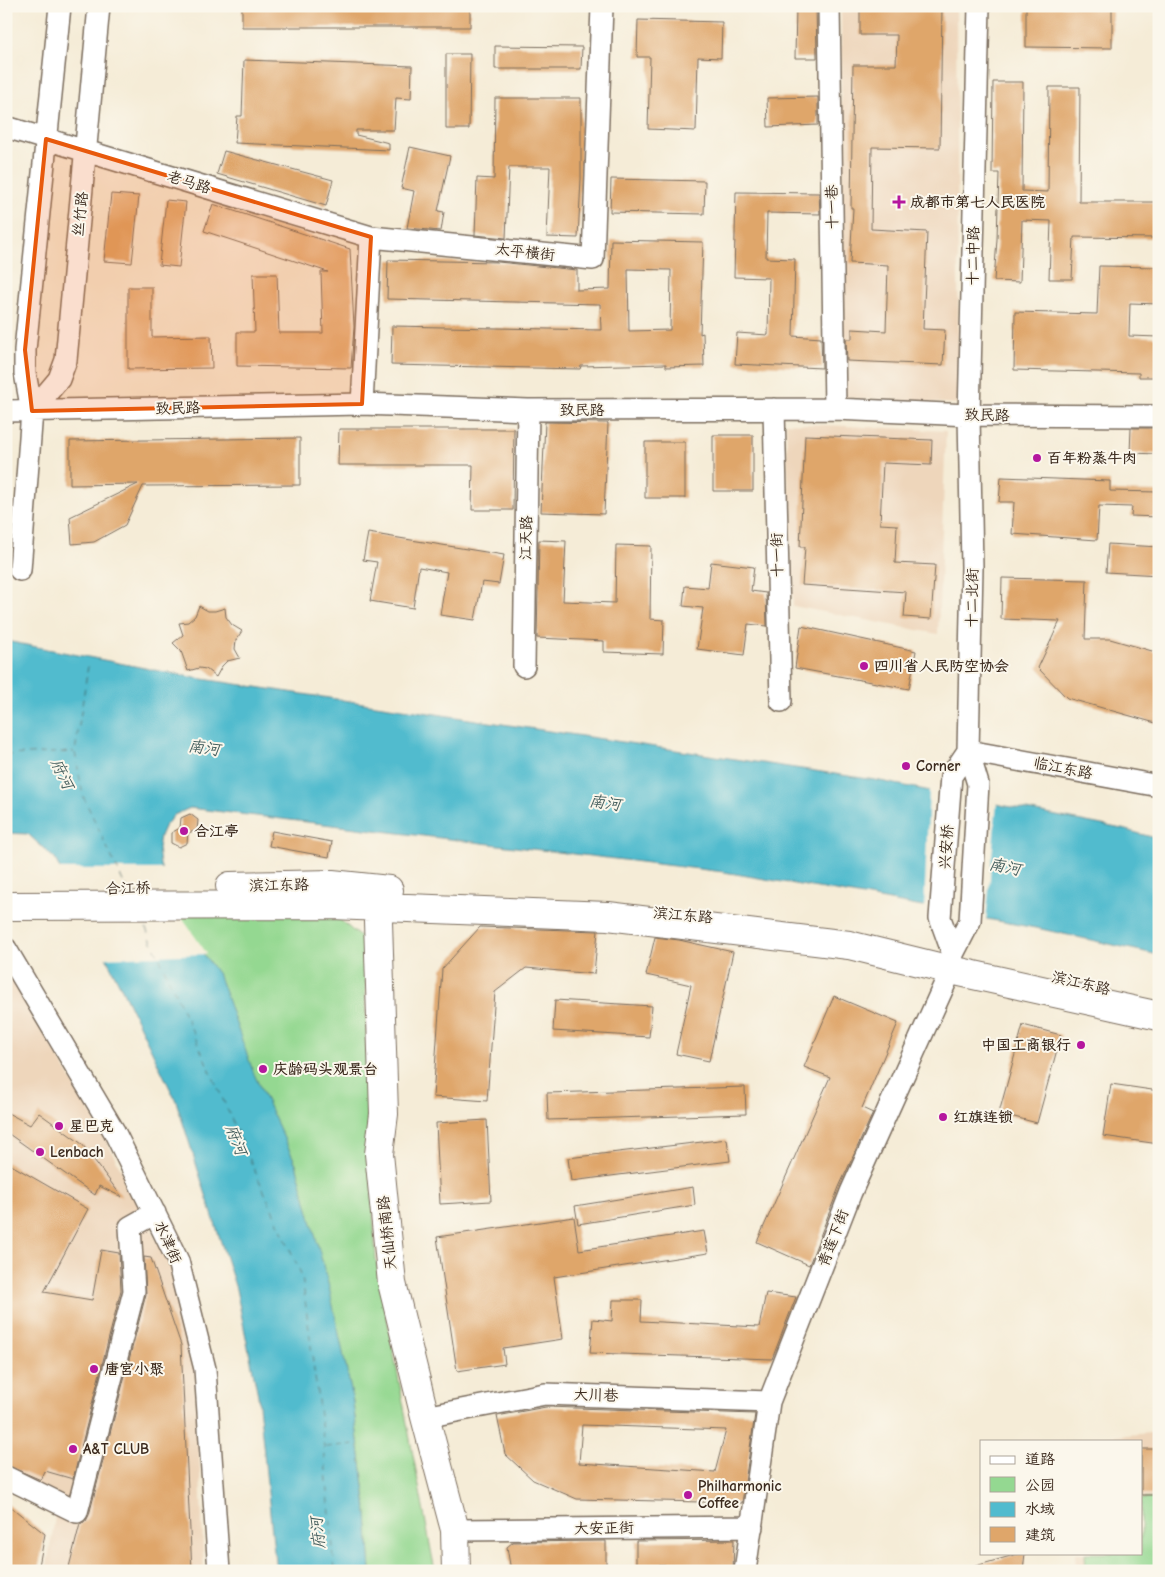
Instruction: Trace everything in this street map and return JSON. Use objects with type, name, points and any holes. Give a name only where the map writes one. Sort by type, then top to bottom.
[{"type":"main road","points":[[6,889],[62,897]]},
{"type":"main road","name":"合江桥","points":[[62,897],[204,896]]},
{"type":"main road","name":"滨江东路","points":[[204,896],[376,897],[617,917],[849,945],[952,962],[1159,1001]]},
{"type":"main road","points":[[6,906],[62,897]]},
{"type":"main road","name":"天仙桥南路","points":[[376,897],[384,1114],[379,1154],[392,1283],[455,1530],[456,1571]]},
{"type":"main road","name":"滨江东路","points":[[952,962],[1159,1016]]},
{"type":"street","points":[[20,570],[32,411],[25,373],[25,350],[60,6]]},
{"type":"street","name":"丝竹路","points":[[32,411],[59,379],[66,360],[99,6]]},
{"type":"street","name":"太平横街","points":[[371,237],[593,259],[602,6]]},
{"type":"street","name":"十一巷","points":[[829,6],[835,409]]},
{"type":"street","name":"十二中路","points":[[969,415],[979,6]]},
{"type":"street","name":"老马路","points":[[6,127],[371,237]]},
{"type":"street","points":[[362,404],[371,237]]},
{"type":"street","name":"致民路","points":[[6,411],[362,404],[528,410],[835,409],[969,415],[1159,416]]},
{"type":"street","name":"十一街","points":[[774,409],[781,701]]},
{"type":"street","name":"江天路","points":[[524,666],[528,410]]},
{"type":"street","name":"十二北街","points":[[968,750],[972,567],[969,415]]},
{"type":"street","name":"兴安桥","points":[[952,962],[940,918],[951,776],[968,750]]},
{"type":"street","name":"青莲下街","points":[[745,1571],[769,1402],[851,1192],[970,921],[978,784],[968,750]]},
{"type":"street","name":"临江东路","points":[[968,750],[1159,786]]},
{"type":"street","name":"水津街","points":[[6,949],[114,1131],[178,1261],[205,1369],[219,1571]]},
{"type":"street","points":[[6,1477],[77,1512],[134,1291],[130,1227],[155,1213]]},
{"type":"street","name":"大川巷","points":[[425,1417],[545,1394],[769,1402]]},
{"type":"street","name":"大安正街","points":[[455,1530],[752,1527]]},
{"type":"highlighted area","points":[[46,139],[371,237],[362,404],[32,411],[25,350]]},
{"type":"shaded area","name":"成都市第七人民医院","points":[[841,6],[956,6],[959,404],[843,398]]},
{"type":"shaded area","points":[[786,423],[946,431],[938,634],[793,606]]},
{"type":"shaded area","points":[[6,968],[103,1134],[171,1268],[196,1371],[204,1571],[46,1571],[56,1512],[6,1487]]},
{"type":"shaded area","points":[[1159,1432],[1159,1571],[1076,1571],[1075,1554],[1142,1554],[1142,1440],[1076,1440]]},
{"type":"green space","points":[[326,908],[365,941],[367,1110],[376,1260],[435,1571],[371,1571],[366,1501],[352,1395],[296,1164],[175,913]]},
{"type":"green space","points":[[1159,1498],[1159,1571],[1086,1571],[1085,1554],[1142,1554],[1142,1499]]},
{"type":"water","points":[[6,641],[196,678],[875,780],[1122,829],[1159,839],[1159,955],[1041,929],[724,872],[190,808],[174,815],[164,827],[158,848],[160,864],[175,913],[219,976],[254,1074],[296,1164],[329,1287],[352,1395],[366,1501],[371,1571],[276,1571],[258,1395],[236,1289],[176,1101],[115,975],[55,859],[28,834],[6,833]]},
{"type":"pier","points":[[929,789],[997,802],[986,921],[924,910]]},
{"type":"pier","points":[[57,869],[164,869],[178,912],[207,954],[103,958]]},
{"type":"building","points":[[242,6],[470,6],[470,27],[242,27]]},
{"type":"building","points":[[796,6],[816,6],[817,58],[795,58]]},
{"type":"building","points":[[860,6],[942,6],[940,148],[872,147],[871,229],[927,232],[923,329],[945,330],[943,365],[847,361],[846,339],[852,339],[852,329],[886,331],[888,265],[850,263],[853,208],[851,208],[853,65],[896,65],[897,35],[860,35]]},
{"type":"building","points":[[1026,6],[1112,6],[1112,48],[1026,47]]},
{"type":"building","points":[[638,20],[722,22],[721,58],[698,57],[696,131],[648,129],[650,57],[637,57]]},
{"type":"building","points":[[495,46],[582,47],[581,69],[495,69]]},
{"type":"building","points":[[446,54],[470,54],[469,129],[446,129]]},
{"type":"building","points":[[244,60],[412,66],[411,99],[396,98],[394,130],[356,130],[356,135],[389,143],[389,150],[235,143],[237,116],[242,116]]},
{"type":"building","points":[[993,82],[1023,82],[1022,191],[1048,192],[1049,87],[1080,87],[1079,202],[1159,202],[1159,238],[1074,237],[1072,279],[1049,279],[1051,221],[1022,220],[1020,282],[994,281],[999,173],[992,173]]},
{"type":"building","points":[[818,97],[818,125],[768,127],[767,98]]},
{"type":"building","points":[[495,98],[581,98],[581,179],[578,238],[547,237],[550,167],[509,167],[506,238],[475,235],[477,178],[494,179]]},
{"type":"building","points":[[410,147],[450,156],[438,211],[444,212],[441,231],[407,228],[414,191],[401,188]]},
{"type":"building","points":[[224,151],[333,180],[326,206],[217,174]]},
{"type":"building","points":[[611,179],[705,181],[704,214],[610,212]]},
{"type":"building","points":[[736,192],[819,193],[820,214],[767,213],[766,258],[795,259],[793,336],[821,338],[822,368],[735,364],[737,333],[768,335],[769,278],[734,277]]},
{"type":"building","points":[[111,194],[139,196],[132,263],[104,261]]},
{"type":"building","points":[[166,200],[186,202],[179,267],[159,265]]},
{"type":"building","points":[[213,204],[350,249],[354,327],[351,368],[237,366],[237,332],[255,332],[253,274],[277,274],[279,333],[323,333],[321,272],[328,272],[204,231]]},
{"type":"building","points":[[611,240],[703,242],[700,334],[703,333],[704,366],[666,367],[666,364],[581,366],[580,369],[391,365],[392,326],[601,330],[600,304],[387,299],[388,260],[498,262],[577,270],[577,290],[610,289]],"holes":[[[628,269],[671,270],[670,330],[629,331]]]},
{"type":"building","points":[[1099,266],[1159,267],[1159,304],[1130,303],[1129,336],[1159,337],[1159,377],[1139,377],[1139,373],[1014,370],[1015,312],[1097,314]]},
{"type":"building","points":[[128,287],[152,287],[152,337],[211,336],[212,368],[128,369]]},
{"type":"building","points":[[545,422],[608,423],[604,514],[541,512]]},
{"type":"building","points":[[1131,428],[1159,428],[1159,454],[1130,453]]},
{"type":"building","points":[[339,429],[514,429],[513,510],[472,510],[473,465],[338,465]]},
{"type":"building","points":[[713,435],[753,435],[753,491],[713,491]]},
{"type":"building","points":[[805,435],[932,440],[931,465],[883,463],[880,524],[897,525],[895,563],[935,565],[931,619],[904,617],[906,592],[802,585],[805,547],[800,547]]},
{"type":"building","points":[[300,438],[300,485],[143,486],[125,525],[94,542],[72,544],[70,517],[138,484],[70,485],[70,441]]},
{"type":"building","points":[[645,442],[685,442],[685,498],[645,498]]},
{"type":"building","points":[[1001,477],[1110,481],[1110,491],[1159,492],[1159,517],[1131,516],[1132,507],[1099,506],[1097,540],[1012,534],[1014,502],[999,502]]},
{"type":"building","points":[[368,533],[504,555],[499,584],[482,582],[475,620],[440,615],[447,572],[419,567],[413,608],[370,601],[377,562],[363,560]]},
{"type":"building","points":[[539,540],[566,541],[563,601],[615,603],[616,545],[651,546],[650,619],[664,620],[663,654],[604,652],[604,641],[537,638]]},
{"type":"building","points":[[1108,544],[1159,547],[1159,575],[1106,572]]},
{"type":"building","points":[[711,562],[754,567],[751,591],[766,593],[767,626],[748,624],[744,655],[697,649],[703,608],[683,606],[685,586],[708,588]]},
{"type":"building","points":[[1002,578],[1087,580],[1085,639],[1110,639],[1159,653],[1159,724],[1067,698],[1038,668],[1060,621],[1001,619]]},
{"type":"building","points":[[199,606],[208,611],[225,608],[226,617],[232,625],[242,631],[236,640],[235,649],[240,658],[227,661],[216,677],[206,669],[199,668],[188,671],[181,651],[173,643],[183,635],[179,623],[188,622],[195,616]]},
{"type":"building","points":[[801,626],[916,651],[909,689],[795,668]]},
{"type":"building","name":"合江亭","points":[[190,814],[198,820],[197,830],[188,833],[187,843],[179,847],[171,843],[171,833],[180,828],[181,818]]},
{"type":"building","points":[[272,831],[332,842],[329,857],[269,846]]},
{"type":"building","points":[[480,927],[598,931],[594,974],[526,968],[495,992],[487,1101],[433,1097],[442,969]]},
{"type":"building","points":[[655,937],[679,940],[733,952],[709,1061],[676,1054],[691,985],[646,975]]},
{"type":"building","points":[[834,996],[898,1023],[862,1108],[873,1113],[839,1187],[809,1265],[757,1242],[830,1077],[804,1067]]},
{"type":"building","points":[[555,1000],[652,1006],[649,1037],[553,1031]]},
{"type":"building","points":[[1023,1025],[1061,1035],[1037,1123],[999,1113]]},
{"type":"building","points":[[1111,1084],[1159,1091],[1159,1144],[1103,1136]]},
{"type":"building","points":[[745,1087],[746,1114],[548,1120],[547,1093]]},
{"type":"building","points":[[6,1112],[30,1125],[39,1113],[82,1144],[122,1197],[99,1186],[95,1195],[6,1132]]},
{"type":"building","points":[[487,1120],[491,1201],[440,1204],[436,1123]]},
{"type":"building","points":[[727,1139],[730,1161],[571,1181],[568,1158]]},
{"type":"building","points":[[6,1162],[88,1209],[44,1292],[92,1300],[101,1250],[119,1253],[121,1290],[73,1479],[45,1471],[41,1480],[6,1465]]},
{"type":"building","points":[[693,1187],[695,1205],[578,1224],[575,1206]]},
{"type":"building","points":[[574,1217],[579,1250],[704,1231],[708,1253],[554,1277],[563,1339],[503,1348],[505,1364],[457,1371],[437,1237]]},
{"type":"building","points":[[144,1257],[151,1258],[181,1345],[192,1571],[68,1571],[80,1524],[86,1521],[89,1515],[146,1294]]},
{"type":"building","points":[[766,1293],[796,1297],[772,1359],[590,1353],[593,1319],[612,1321],[613,1300],[642,1300],[641,1321],[759,1327]]},
{"type":"building","points":[[546,1407],[755,1414],[742,1503],[577,1499],[533,1480],[505,1454],[497,1416]],"holes":[[[582,1425],[726,1430],[715,1472],[579,1463]]]},
{"type":"building","points":[[1142,1449],[1159,1449],[1159,1495],[1142,1495]]},
{"type":"building","points":[[6,1503],[45,1534],[38,1571],[6,1571]]},
{"type":"building","points":[[734,1540],[733,1571],[695,1571],[695,1565],[636,1566],[636,1541]]},
{"type":"building","points":[[606,1541],[606,1571],[511,1571],[507,1547],[513,1542]]},
{"type":"building","points":[[1018,1554],[1025,1554],[1023,1571],[973,1571],[972,1567]]},
{"type":"ferry route","points":[[88,666],[75,752],[83,796],[128,892]]},
{"type":"ferry route","points":[[6,755],[74,752]]},
{"type":"ferry route","points":[[141,918],[302,1276],[324,1447],[335,1571]]},
{"type":"ferry route","points":[[326,1447],[355,1444]]},
{"type":"place","name":"成都市第七人民医院","points":[[899,202]]},
{"type":"place","name":"百年粉蒸牛肉","points":[[1037,458]]},
{"type":"place","name":"四川省人民防空协会","points":[[864,666]]},
{"type":"place","name":"Corner","points":[[906,766]]},
{"type":"place","name":"合江亭","points":[[184,831]]},
{"type":"place","name":"中国工商银行","points":[[1081,1045]]},
{"type":"place","name":"庆龄码头观景台","points":[[263,1069]]},
{"type":"place","name":"红旗连锁","points":[[943,1117]]},
{"type":"place","name":"星巴克","points":[[59,1126]]},
{"type":"place","name":"Lenbach","points":[[40,1152]]},
{"type":"place","name":"唐宫小聚","points":[[94,1369]]},
{"type":"place","name":"A&T CLUB","points":[[73,1449]]},
{"type":"place","name":"Philharmonic Coffee","points":[[688,1495]]},
{"type":"water label","name":"南河","points":[[204,748]]},
{"type":"water label","name":"府河","points":[[62,774]]},
{"type":"water label","name":"南河","points":[[605,803]]},
{"type":"water label","name":"南河","points":[[1005,867]]},
{"type":"water label","name":"府河","points":[[236,1140]]},
{"type":"water label","name":"府河","points":[[318,1533]]}]
